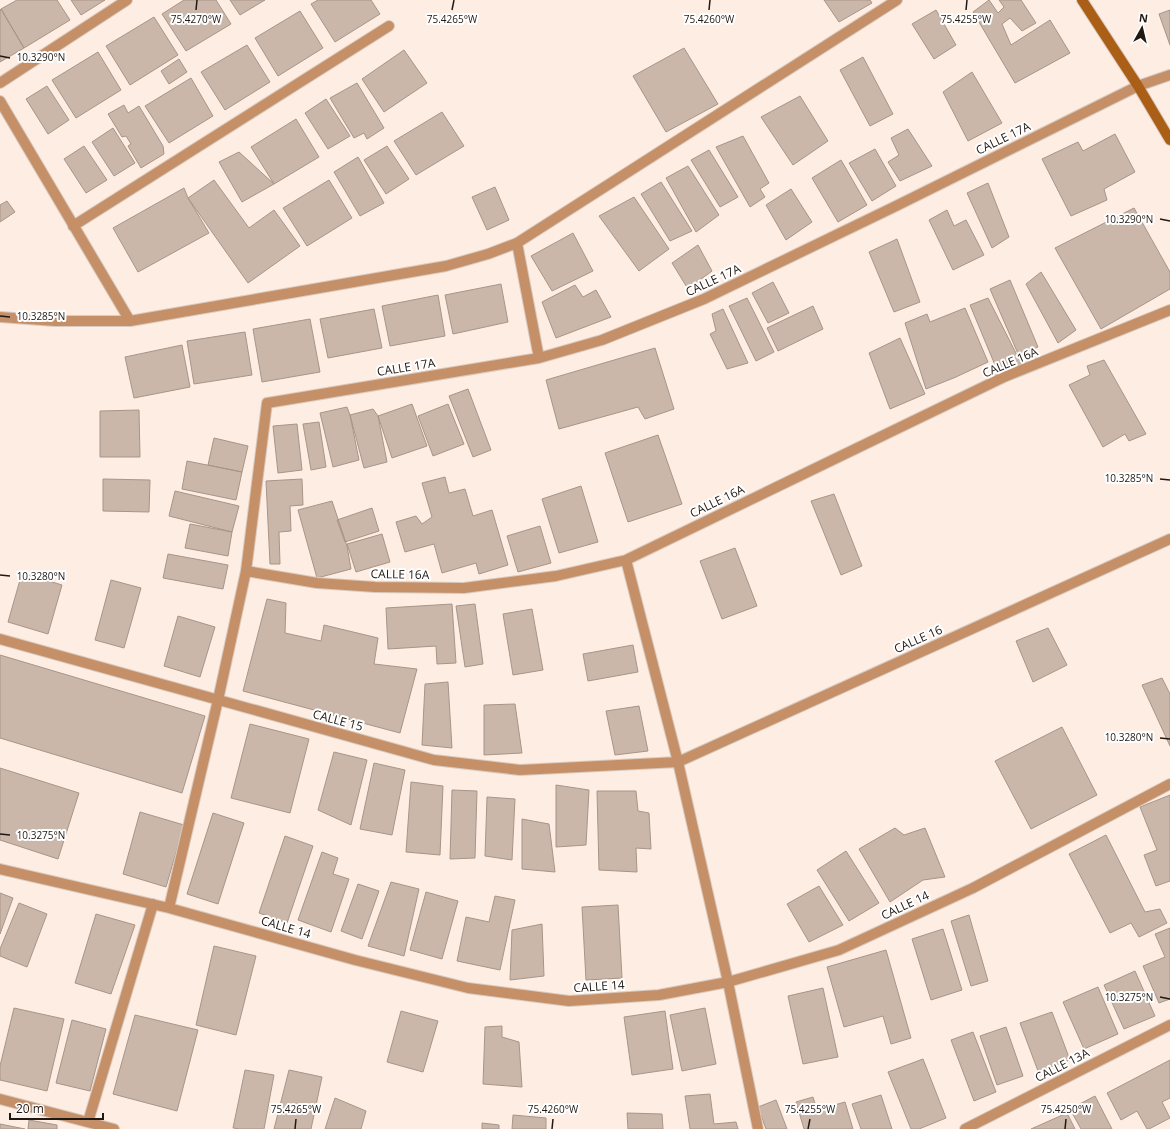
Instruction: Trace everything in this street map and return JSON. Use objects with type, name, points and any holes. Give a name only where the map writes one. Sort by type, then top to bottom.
[{"type":"street","points":[[0,83],[127,0]]},
{"type":"street","points":[[0,317],[55,321],[130,321],[446,266],[488,254],[516,243],[897,0]]},
{"type":"street","points":[[1082,0],[1138,86],[1170,140]]},
{"type":"street","points":[[73,226],[389,26]]},
{"type":"street","name":"CALLE 17A","points":[[246,570],[266,403],[539,358],[602,340],[704,299],[889,210],[1138,86],[1170,75]]},
{"type":"street","points":[[0,101],[130,321]]},
{"type":"street","points":[[516,243],[539,358]]},
{"type":"street","name":"CALLE 16A","points":[[246,570],[325,583],[375,587],[464,588],[556,576],[626,560],[1004,377],[1170,310]]},
{"type":"street","name":"CALLE 16","points":[[678,762],[1170,539]]},
{"type":"street","points":[[626,560],[678,762],[728,982],[758,1129]]},
{"type":"street","points":[[169,908],[218,700],[246,570]]},
{"type":"street","name":"CALLE 15","points":[[0,639],[434,760],[520,770],[678,762]]},
{"type":"street","name":"CALLE 14","points":[[0,869],[169,908],[355,960],[468,988],[569,1001],[659,995],[728,982],[839,950],[973,888],[1170,784]]},
{"type":"street","points":[[88,1122],[153,904]]},
{"type":"street","name":"CALLE 13A","points":[[965,1129],[1170,1025]]},
{"type":"street","points":[[0,1099],[114,1129]]},
{"type":"building","points":[[17,0],[57,0],[70,20],[24,48],[1,9]]},
{"type":"building","points":[[71,0],[105,0],[81,15]]},
{"type":"building","points":[[184,0],[216,0],[231,24],[186,51],[162,14]]},
{"type":"building","points":[[230,0],[265,0],[240,15]]},
{"type":"building","points":[[318,0],[371,0],[380,14],[335,42],[311,4]]},
{"type":"building","points":[[824,0],[870,0],[872,3],[839,22]]},
{"type":"building","points":[[989,0],[998,13],[1004,7],[999,0],[1021,0],[1036,23],[1022,31],[1010,18],[1002,24],[1011,45],[1050,20],[1070,53],[1015,83],[973,12]]},
{"type":"building","points":[[1,9],[24,48],[0,62],[0,10]]},
{"type":"building","points":[[936,10],[956,45],[934,59],[912,24]]},
{"type":"building","points":[[1170,10],[1170,45],[1159,14]]},
{"type":"building","points":[[300,11],[323,48],[278,76],[255,38]]},
{"type":"building","points":[[154,17],[178,55],[130,85],[106,46]]},
{"type":"building","points":[[247,45],[270,82],[225,110],[201,72]]},
{"type":"building","points":[[684,48],[718,104],[666,132],[633,76]]},
{"type":"building","points":[[404,50],[427,83],[384,112],[362,79]]},
{"type":"building","points":[[98,52],[121,90],[76,118],[52,80]]},
{"type":"building","points":[[863,57],[893,114],[870,126],[840,70]]},
{"type":"building","points":[[179,59],[187,72],[169,84],[161,71]]},
{"type":"building","points":[[972,72],[1002,123],[968,141],[943,92]]},
{"type":"building","points":[[191,78],[213,116],[169,143],[145,106]]},
{"type":"building","points":[[357,83],[384,128],[367,139],[364,133],[354,138],[330,98]]},
{"type":"building","points":[[47,86],[69,120],[48,134],[26,99]]},
{"type":"building","points":[[800,96],[828,141],[793,165],[761,117]]},
{"type":"building","points":[[326,99],[350,136],[328,149],[305,113]]},
{"type":"building","points":[[124,105],[128,113],[139,106],[163,146],[164,154],[141,168],[128,146],[131,144],[126,136],[122,137],[108,114]]},
{"type":"building","points":[[442,112],[464,146],[416,175],[394,141]]},
{"type":"building","points":[[296,119],[319,157],[274,184],[251,147]]},
{"type":"building","points":[[113,128],[135,163],[114,176],[92,142]]},
{"type":"building","points":[[908,129],[932,166],[900,181],[888,162],[899,155],[891,138]]},
{"type":"building","points":[[1115,134],[1135,172],[1104,189],[1107,200],[1071,216],[1042,159],[1078,142],[1083,151]]},
{"type":"building","points":[[743,136],[769,183],[760,189],[765,197],[750,207],[716,147]]},
{"type":"building","points":[[84,146],[107,180],[86,193],[64,159]]},
{"type":"building","points":[[387,146],[409,179],[386,194],[364,160]]},
{"type":"building","points":[[875,149],[896,186],[872,201],[849,163]]},
{"type":"building","points":[[709,150],[738,197],[720,207],[691,160]]},
{"type":"building","points":[[239,152],[274,184],[242,202],[219,162]]},
{"type":"building","points":[[358,157],[384,203],[360,216],[334,172]]},
{"type":"building","points":[[841,160],[867,205],[838,222],[812,178]]},
{"type":"building","points":[[688,166],[719,215],[696,232],[666,178]]},
{"type":"building","points":[[214,180],[249,228],[274,210],[300,246],[248,283],[188,198]]},
{"type":"building","points":[[329,180],[352,218],[307,246],[283,208]]},
{"type":"building","points":[[661,182],[692,231],[670,241],[641,194]]},
{"type":"building","points":[[988,183],[1009,237],[992,248],[967,193]]},
{"type":"building","points":[[495,187],[509,220],[487,230],[472,197]]},
{"type":"building","points":[[184,188],[188,198],[209,233],[138,272],[113,228]]},
{"type":"building","points":[[791,189],[812,222],[786,240],[766,205]]},
{"type":"building","points":[[634,197],[669,249],[639,271],[599,216]]},
{"type":"building","points":[[7,201],[15,212],[0,222],[0,205]]},
{"type":"building","points":[[1134,208],[1170,272],[1170,289],[1101,329],[1055,248]]},
{"type":"building","points":[[947,210],[954,226],[966,220],[984,255],[953,270],[929,220]]},
{"type":"building","points":[[573,233],[593,271],[552,291],[531,256]]},
{"type":"building","points":[[897,239],[920,302],[894,312],[869,252]]},
{"type":"building","points":[[698,245],[712,271],[688,289],[672,263]]},
{"type":"building","points":[[1041,272],[1076,330],[1058,343],[1026,284]]},
{"type":"building","points":[[1010,280],[1038,347],[1019,356],[990,289]]},
{"type":"building","points":[[773,282],[789,313],[768,323],[752,293]]},
{"type":"building","points":[[501,284],[508,322],[453,334],[445,295]]},
{"type":"building","points":[[575,285],[583,297],[596,290],[611,317],[556,338],[542,302]]},
{"type":"building","points":[[438,295],[445,336],[390,346],[382,306]]},
{"type":"building","points":[[747,298],[774,352],[756,361],[729,306]]},
{"type":"building","points":[[988,298],[1022,365],[1000,377],[970,305]]},
{"type":"building","points":[[813,306],[823,329],[778,351],[767,328]]},
{"type":"building","points":[[965,308],[988,362],[926,389],[905,323],[927,314],[930,322]]},
{"type":"building","points":[[374,309],[382,348],[328,358],[320,319]]},
{"type":"building","points":[[723,309],[748,363],[727,369],[710,334],[716,331],[712,314]]},
{"type":"building","points":[[310,319],[320,372],[262,382],[253,329]]},
{"type":"building","points":[[245,332],[252,375],[194,384],[187,341]]},
{"type":"building","points":[[900,338],[925,394],[890,409],[869,353]]},
{"type":"building","points":[[182,345],[190,387],[134,398],[125,357]]},
{"type":"building","points":[[655,348],[674,409],[645,419],[638,407],[559,429],[546,380]]},
{"type":"building","points":[[1104,360],[1146,434],[1129,441],[1125,434],[1103,447],[1069,385],[1090,375],[1087,366]]},
{"type":"building","points":[[468,389],[491,450],[473,457],[449,396]]},
{"type":"building","points":[[412,404],[427,446],[392,458],[378,416]]},
{"type":"building","points":[[448,404],[464,444],[433,456],[418,416]]},
{"type":"building","points":[[347,407],[359,460],[333,467],[320,413]]},
{"type":"building","points":[[373,409],[378,416],[387,462],[364,468],[350,415]]},
{"type":"building","points":[[139,410],[140,457],[100,457],[100,411]]},
{"type":"building","points":[[319,422],[326,467],[311,470],[303,424]]},
{"type":"building","points":[[297,424],[302,470],[278,473],[273,426]]},
{"type":"building","points":[[658,435],[682,504],[628,522],[605,453]]},
{"type":"building","points":[[214,438],[248,446],[242,472],[208,465]]},
{"type":"building","points":[[187,461],[242,472],[236,500],[182,489]]},
{"type":"building","points":[[445,477],[449,493],[465,489],[473,516],[492,510],[508,565],[479,574],[476,563],[442,573],[434,544],[405,552],[396,522],[416,516],[422,524],[432,517],[422,483]]},
{"type":"building","points":[[103,479],[150,480],[149,512],[103,511]]},
{"type":"building","points":[[302,479],[303,505],[290,506],[291,531],[279,532],[280,564],[270,564],[266,481]]},
{"type":"building","points":[[581,486],[598,542],[559,553],[542,499]]},
{"type":"building","points":[[175,491],[239,506],[232,532],[169,516]]},
{"type":"building","points":[[834,494],[862,566],[841,575],[811,501]]},
{"type":"building","points":[[332,501],[347,546],[351,569],[317,578],[298,510]]},
{"type":"building","points":[[372,508],[379,531],[345,542],[337,520]]},
{"type":"building","points":[[190,524],[232,532],[228,556],[185,548]]},
{"type":"building","points":[[540,526],[551,563],[518,572],[507,536]]},
{"type":"building","points":[[382,534],[390,562],[356,572],[347,544]]},
{"type":"building","points":[[735,548],[757,606],[722,619],[700,561]]},
{"type":"building","points":[[168,554],[228,565],[223,589],[163,578]]},
{"type":"building","points":[[22,573],[62,585],[48,634],[8,622]]},
{"type":"building","points":[[111,580],[141,588],[124,648],[95,640]]},
{"type":"building","points":[[267,599],[286,603],[285,633],[321,641],[324,625],[378,638],[374,664],[417,669],[400,733],[243,691]]},
{"type":"building","points":[[452,604],[456,663],[437,664],[436,646],[388,649],[386,608]]},
{"type":"building","points":[[475,604],[483,664],[465,667],[456,606]]},
{"type":"building","points":[[532,609],[543,670],[513,675],[503,614]]},
{"type":"building","points":[[178,616],[215,627],[200,677],[164,666]]},
{"type":"building","points":[[1048,628],[1067,665],[1033,682],[1016,641]]},
{"type":"building","points":[[633,645],[638,672],[588,681],[583,654]]},
{"type":"building","points":[[0,655],[205,716],[182,793],[0,738]]},
{"type":"building","points":[[1162,678],[1170,694],[1170,746],[1142,685]]},
{"type":"building","points":[[448,682],[452,748],[422,745],[425,684]]},
{"type":"building","points":[[515,704],[522,753],[484,755],[484,705]]},
{"type":"building","points":[[639,706],[648,751],[615,755],[606,711]]},
{"type":"building","points":[[250,724],[309,739],[290,813],[231,798]]},
{"type":"building","points":[[1062,727],[1097,795],[1031,829],[995,761]]},
{"type":"building","points":[[334,752],[367,760],[351,825],[318,810]]},
{"type":"building","points":[[374,763],[405,770],[392,835],[360,829]]},
{"type":"building","points":[[0,768],[79,793],[58,859],[0,840]]},
{"type":"building","points":[[411,782],[443,786],[440,855],[406,852]]},
{"type":"building","points":[[556,785],[589,790],[586,845],[556,847]]},
{"type":"building","points":[[452,790],[477,791],[475,858],[450,859]]},
{"type":"building","points":[[597,791],[636,791],[638,811],[649,813],[651,849],[636,848],[637,872],[599,870]]},
{"type":"building","points":[[1170,795],[1170,881],[1156,886],[1144,855],[1157,850],[1140,807]]},
{"type":"building","points":[[487,797],[515,799],[512,860],[485,856]]},
{"type":"building","points":[[140,812],[184,825],[166,887],[123,874]]},
{"type":"building","points":[[213,813],[244,823],[218,904],[187,894]]},
{"type":"building","points":[[522,819],[549,824],[555,872],[522,869]]},
{"type":"building","points":[[895,828],[904,835],[925,828],[945,877],[923,880],[890,902],[859,849]]},
{"type":"building","points":[[1106,835],[1145,912],[1160,909],[1167,923],[1139,937],[1131,923],[1110,933],[1069,854]]},
{"type":"building","points":[[285,836],[313,846],[287,923],[259,913]]},
{"type":"building","points":[[846,851],[879,903],[849,921],[817,870]]},
{"type":"building","points":[[322,852],[338,858],[333,874],[349,879],[331,932],[298,920]]},
{"type":"building","points":[[391,882],[419,889],[404,956],[368,946]]},
{"type":"building","points":[[358,884],[379,891],[362,939],[341,931]]},
{"type":"building","points":[[819,886],[843,925],[809,942],[787,904]]},
{"type":"building","points":[[426,892],[458,901],[442,959],[410,950]]},
{"type":"building","points":[[0,893],[13,898],[0,934]]},
{"type":"building","points":[[495,896],[515,900],[500,970],[457,961],[466,917],[489,922]]},
{"type":"building","points":[[19,903],[47,914],[27,967],[0,956],[0,949]]},
{"type":"building","points":[[618,905],[622,978],[586,980],[582,907]]},
{"type":"building","points":[[96,914],[135,925],[111,994],[75,983]]},
{"type":"building","points":[[969,915],[988,981],[971,986],[951,921]]},
{"type":"building","points":[[542,924],[544,976],[510,980],[512,930]]},
{"type":"building","points":[[1170,928],[1170,999],[1159,1003],[1143,966],[1165,957],[1155,934]]},
{"type":"building","points":[[943,929],[962,990],[931,1000],[912,939]]},
{"type":"building","points":[[214,946],[256,956],[236,1035],[196,1025]]},
{"type":"building","points":[[886,950],[911,1038],[891,1044],[883,1016],[844,1027],[827,967]]},
{"type":"building","points":[[1135,971],[1155,1016],[1124,1029],[1104,985]]},
{"type":"building","points":[[1098,987],[1118,1034],[1084,1049],[1063,1002]]},
{"type":"building","points":[[823,988],[838,1057],[803,1064],[788,996]]},
{"type":"building","points":[[14,1008],[64,1019],[47,1091],[0,1080],[0,1066]]},
{"type":"building","points":[[705,1008],[716,1064],[682,1071],[670,1015]]},
{"type":"building","points":[[401,1011],[438,1021],[423,1072],[387,1062]]},
{"type":"building","points":[[665,1011],[673,1069],[632,1075],[624,1017]]},
{"type":"building","points":[[1052,1012],[1070,1060],[1038,1071],[1020,1023]]},
{"type":"building","points":[[135,1015],[198,1030],[177,1111],[113,1094]]},
{"type":"building","points":[[72,1020],[106,1029],[90,1091],[56,1083]]},
{"type":"building","points":[[502,1026],[502,1037],[519,1042],[522,1087],[483,1084],[485,1027]]},
{"type":"building","points":[[1006,1027],[1023,1076],[997,1085],[980,1036]]},
{"type":"building","points":[[973,1032],[996,1092],[974,1101],[951,1040]]},
{"type":"building","points":[[923,1059],[946,1118],[919,1129],[911,1129],[888,1072]]},
{"type":"building","points":[[1170,1060],[1170,1098],[1162,1102],[1170,1118],[1149,1129],[1147,1129],[1137,1111],[1121,1120],[1107,1093]]},
{"type":"building","points":[[245,1070],[274,1075],[264,1129],[233,1128]]},
{"type":"building","points":[[289,1070],[322,1077],[311,1129],[274,1129]]},
{"type":"building","points":[[710,1094],[714,1124],[736,1122],[738,1129],[690,1129],[685,1096]]},
{"type":"building","points":[[881,1095],[892,1129],[861,1129],[852,1104]]},
{"type":"building","points":[[1095,1096],[1112,1129],[1081,1129],[1070,1109]]},
{"type":"building","points":[[813,1097],[817,1110],[845,1102],[853,1129],[804,1129],[796,1102]]},
{"type":"building","points":[[335,1098],[366,1111],[361,1129],[325,1129]]},
{"type":"building","points":[[776,1100],[787,1129],[766,1129],[758,1107]]},
{"type":"building","points":[[627,1113],[662,1114],[663,1129],[628,1129]]},
{"type":"building","points":[[1067,1113],[1075,1129],[1031,1129]]},
{"type":"building","points":[[513,1115],[546,1118],[546,1129],[512,1129]]},
{"type":"building","points":[[29,1120],[57,1125],[57,1129],[28,1129]]},
{"type":"building","points":[[482,1123],[499,1125],[499,1129],[482,1129]]},
{"type":"building","points":[[0,1124],[25,1129],[0,1129]]}]
